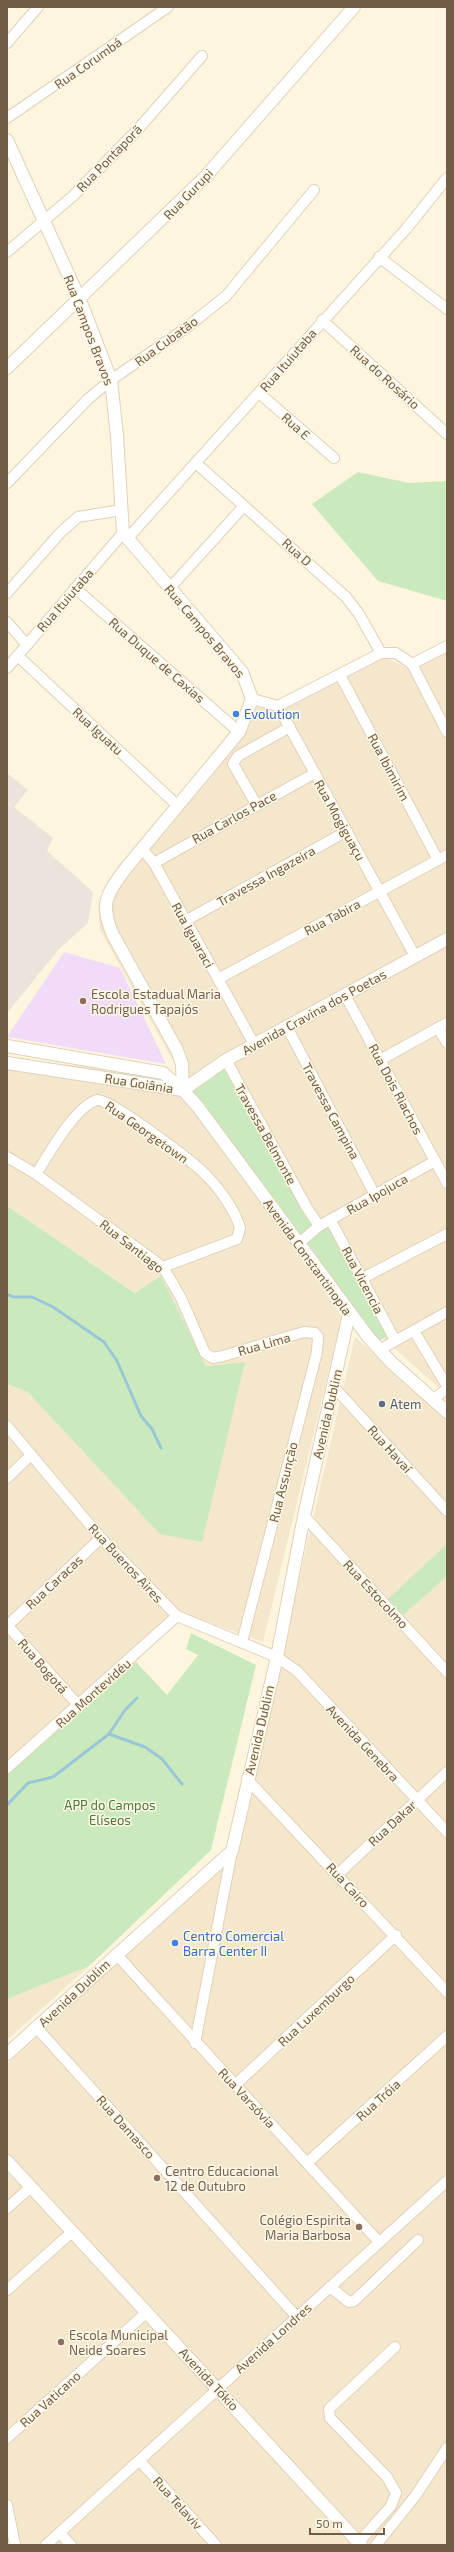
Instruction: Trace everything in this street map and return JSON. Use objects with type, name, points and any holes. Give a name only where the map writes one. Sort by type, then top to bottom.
[{"type":"street","points":[[7,43],[38,7]]},
{"type":"street","name":"Rua Corumbá","points":[[7,118],[168,7]]},
{"type":"street","name":"Rua Gurupi","points":[[7,368],[80,300],[205,178],[354,7]]},
{"type":"street","name":"Rua Pontaporã","points":[[7,252],[44,222],[139,128],[202,56]]},
{"type":"street","name":"Rua Campos Bravos","points":[[7,140],[80,300],[111,380],[117,436],[121,510],[125,536],[169,589],[242,672],[252,699]]},
{"type":"street","name":"Rua Ituiutaba","points":[[7,668],[75,588],[197,464],[322,320],[435,195],[447,178]]},
{"type":"street","name":"Rua Cubatão","points":[[7,482],[66,419],[111,380],[186,328],[226,296],[314,190]]},
{"type":"street","points":[[379,256],[447,309]]},
{"type":"street","name":"Rua do Rosário","points":[[322,320],[447,434]]},
{"type":"street","name":"Rua E","points":[[259,393],[334,458]]},
{"type":"street","name":"Rua D","points":[[197,464],[346,597],[359,614],[381,653]]},
{"type":"street","points":[[169,589],[244,506]]},
{"type":"street","points":[[7,592],[61,532],[78,517],[121,510]]},
{"type":"street","name":"Rua Duque de Caxias","points":[[75,588],[239,732]]},
{"type":"street","points":[[7,622],[27,645]]},
{"type":"street","points":[[412,664],[447,646]]},
{"type":"street","points":[[183,1090],[180,1057],[113,935],[105,913],[108,896],[114,885],[239,732],[252,699],[278,706],[381,653],[396,653],[412,664],[447,732]]},
{"type":"street","name":"Rua Iguatu","points":[[18,656],[178,806]]},
{"type":"street","name":"Rua Ibimirim","points":[[340,675],[443,857]]},
{"type":"street","name":"Rua Mogiguaçu","points":[[278,706],[416,956]]},
{"type":"street","points":[[256,804],[233,764],[238,756],[290,727]]},
{"type":"street","name":"Rua Carlos Pace","points":[[154,862],[314,773]]},
{"type":"street","name":"Travessa Ingazeira","points":[[185,921],[347,831]]},
{"type":"street","name":"Rua Iguaraci","points":[[142,849],[154,862],[185,921],[254,1044]]},
{"type":"street","name":"Rua Tabira","points":[[218,979],[443,857]]},
{"type":"street","name":"Avenida Cravina dos Poetas","points":[[183,1090],[226,1060],[254,1044],[447,940]]},
{"type":"street","name":"Rua Dois Riachos","points":[[345,995],[447,1183]]},
{"type":"street","points":[[380,1060],[443,1025],[447,1044]]},
{"type":"street","name":"Travessa Campina","points":[[286,1027],[375,1195]]},
{"type":"street","name":"Rua Goiânia","points":[[7,1046],[156,1071],[163,1073],[183,1090]]},
{"type":"street","name":"Travessa Belmonte","points":[[226,1060],[307,1208],[319,1226]]},
{"type":"street","name":"Rua Goiânia","points":[[7,1063],[183,1090]]},
{"type":"street","name":"Avenida Constantinopla","points":[[183,1090],[349,1314],[379,1350],[432,1400],[447,1412]]},
{"type":"street","name":"Rua Georgetown","points":[[36,1174],[80,1111],[94,1102],[104,1100],[143,1126],[206,1174],[222,1194],[239,1224],[239,1235],[229,1242],[163,1267]]},
{"type":"street","name":"Rua Santiago","points":[[7,1157],[36,1174],[163,1267],[181,1298],[204,1353],[213,1358],[223,1356]]},
{"type":"street","name":"Rua Ipojuca","points":[[298,1244],[319,1226],[331,1221],[435,1161]]},
{"type":"street","name":"Rua Vicencia","points":[[331,1221],[363,1278],[394,1340]]},
{"type":"street","points":[[363,1278],[447,1234]]},
{"type":"street","points":[[379,1350],[394,1340],[447,1312]]},
{"type":"street","name":"Avenida Dublim","points":[[7,2054],[116,1954],[232,1851],[247,1779],[277,1657],[304,1516],[349,1314]]},
{"type":"street","points":[[414,1330],[447,1387],[432,1400]]},
{"type":"street","name":"Rua Lima","points":[[223,1356],[304,1332]]},
{"type":"street","name":"Rua Assunção","points":[[242,1642],[317,1352],[318,1337],[314,1333],[304,1332]]},
{"type":"street","name":"Rua Havaí","points":[[333,1386],[447,1511]]},
{"type":"street","name":"Rua Buenos Aires","points":[[7,1426],[101,1538],[177,1616],[277,1657]]},
{"type":"street","points":[[7,1478],[31,1455]]},
{"type":"street","name":"Rua Estocolmo","points":[[304,1516],[447,1672]]},
{"type":"street","name":"Rua Caracas","points":[[7,1626],[101,1538]]},
{"type":"street","name":"Rua Montevidéu","points":[[7,1768],[79,1706],[177,1616]]},
{"type":"street","name":"Rua Bogotá","points":[[7,1626],[79,1706]]},
{"type":"street","name":"Avenida Genebra","points":[[277,1657],[297,1671],[447,1832]]},
{"type":"street","name":"Rua Dakar","points":[[338,1874],[447,1772]]},
{"type":"street","name":"Rua Cairo","points":[[247,1779],[396,1935],[447,1992]]},
{"type":"street","points":[[195,2043],[232,1851]]},
{"type":"street","name":"Rua Luxemburgo","points":[[236,2085],[396,1935]]},
{"type":"street","name":"Rua Varsóvia","points":[[116,1954],[195,2043],[236,2085],[379,2242]]},
{"type":"street","name":"Rua Damasco","points":[[36,2027],[296,2316]]},
{"type":"street","name":"Rua Tróia","points":[[307,2163],[447,2036]]},
{"type":"street","name":"Avenida Tókio","points":[[7,2161],[360,2544]]},
{"type":"street","name":"Avenida Londres","points":[[46,2545],[61,2534],[296,2316],[447,2181]]},
{"type":"street","points":[[7,2208],[31,2187]]},
{"type":"street","points":[[7,2290],[72,2232]]},
{"type":"street","points":[[330,2287],[349,2302],[354,2301],[418,2240]]},
{"type":"street","name":"Rua Vaticano","points":[[7,2438],[147,2312]]},
{"type":"street","points":[[360,2544],[392,2506],[396,2493],[387,2477],[330,2418],[329,2409],[395,2348]]},
{"type":"street","points":[[376,2545],[416,2495],[447,2448]]},
{"type":"street","name":"Rua Telaviv","points":[[140,2460],[216,2545]]},
{"type":"street","points":[[7,2505],[15,2545]]},
{"type":"street","points":[[61,2534],[71,2545]]},
{"type":"shaded area","points":[[447,646],[447,1395],[351,1310],[194,1096],[342,1317],[263,1642],[183,1613],[136,1662],[7,1774],[7,1384],[28,1392],[244,1362],[206,1366],[161,1276],[136,1293],[7,1206],[7,1058],[160,1075],[185,1082],[100,930],[98,904],[138,848],[252,704],[274,710],[379,655],[408,668]]},
{"type":"shaded area","points":[[7,773],[28,790],[14,807],[53,838],[47,851],[93,892],[88,923],[59,949],[7,1013]]},
{"type":"shaded area","name":"Escola Estadual Maria Rodrigues Tapajós","points":[[64,952],[120,968],[166,1064],[7,1037]]},
{"type":"shaded area","points":[[355,1337],[447,1419],[447,2545],[11,2545],[7,2521],[7,2064],[235,1855]]},
{"type":"shaded area","points":[[89,1966],[7,2040],[7,1999]]},
{"type":"green space","points":[[358,472],[409,483],[447,481],[447,601],[378,581],[312,504]]},
{"type":"green space","points":[[221,1064],[315,1228],[326,1221],[387,1336],[379,1341],[303,1237],[299,1239],[186,1083]]},
{"type":"green space","points":[[7,1206],[135,1293],[161,1276],[206,1366],[245,1362],[202,1542],[160,1534],[28,1392],[7,1384]]},
{"type":"green space","points":[[447,1544],[447,1576],[402,1616],[387,1600]]},
{"type":"green space","name":"APP do Campos Elíseos","points":[[191,1633],[256,1665],[211,1850],[89,1966],[7,1999],[7,1774],[136,1662],[167,1695],[198,1655],[186,1649]]},
{"type":"waterway","points":[[7,1294],[13,1297],[32,1297],[53,1307],[104,1342],[117,1361],[141,1416],[152,1429],[161,1448]]},
{"type":"waterway","points":[[7,1805],[28,1783],[53,1777],[109,1734],[125,1710],[137,1698]]},
{"type":"waterway","points":[[109,1734],[145,1747],[162,1759],[182,1784]]},
{"type":"place","name":"Evolution","points":[[236,714]]},
{"type":"place","name":"Escola Estadual Maria Rodrigues Tapajós","points":[[83,1001]]},
{"type":"place","name":"Atem","points":[[382,1404]]},
{"type":"place","name":"Centro Comercial Barra Center II","points":[[175,1943]]},
{"type":"place","name":"Centro Educacional 12 de Outubro","points":[[157,2178]]},
{"type":"place","name":"Colégio Espirita Maria Barbosa","points":[[359,2227]]},
{"type":"place","name":"Escola Municipal Neide Soares","points":[[61,2342]]}]
